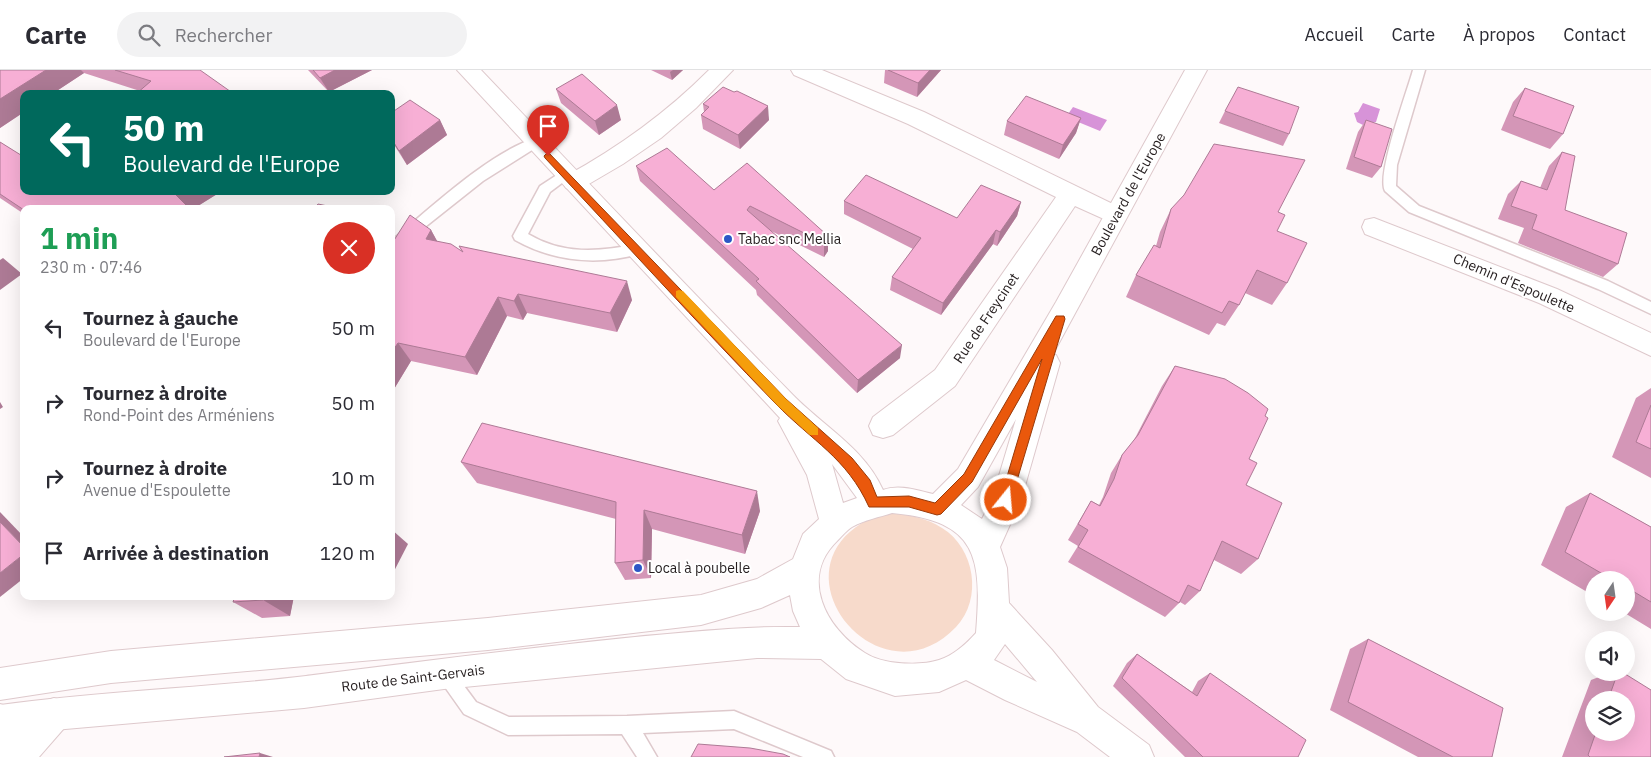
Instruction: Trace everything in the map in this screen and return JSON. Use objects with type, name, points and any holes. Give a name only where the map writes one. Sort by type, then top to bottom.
[{"type":"main road","points":[[468,70],[782,403],[848,461],[866,484],[874,503]]},
{"type":"main road","points":[[570,178],[642,141],[690,104],[722,70]]},
{"type":"main road","points":[[802,70],[916,118],[1115,215]]},
{"type":"main road","name":"Boulevard de l'Europe","points":[[937,510],[968,478],[1060,319],[1115,215],[1196,70]]},
{"type":"main road","name":"Rue de Freycinet","points":[[883,426],[945,378],[1071,194]]},
{"type":"main road","name":"Chemin d'Espoulette","points":[[1374,226],[1548,296],[1651,344]]},
{"type":"main road","name":"Boulevard de l'Europe","points":[[985,546],[1006,500],[1060,319]]},
{"type":"main road","points":[[782,403],[821,472],[834,522]]},
{"type":"main road","points":[[892,500],[909,501],[937,510],[969,525],[985,546],[993,568],[996,588],[991,640],[967,663],[940,676],[909,681],[901,680],[878,676],[849,663],[826,642],[810,617],[802,590],[802,570],[817,536],[834,522],[874,503],[892,500]]},
{"type":"main road","points":[[0,684],[111,667],[488,634],[701,610],[761,593],[782,583],[802,570]]},
{"type":"main road","points":[[994,609],[1042,661],[1089,720],[1137,757]]},
{"type":"main road","name":"Route de Saint-Gervais","points":[[0,721],[54,714],[304,692],[444,673],[757,642],[826,642]]},
{"type":"main road","points":[[967,663],[1016,689],[1089,720]]},
{"type":"main road","points":[[17,757],[54,714]]},
{"type":"main road","points":[[0,721],[9,757]]},
{"type":"lane","points":[[1419,70],[1391,165],[1390,188],[1400,199],[1414,209],[1603,285],[1651,308]]},
{"type":"lane","points":[[395,245],[484,171],[511,154],[536,142]]},
{"type":"lane","points":[[570,178],[545,189],[520,236],[529,243],[584,256],[608,256],[637,249]]},
{"type":"lane","points":[[444,673],[470,708],[508,726],[628,725],[734,720],[826,757]]},
{"type":"lane","points":[[628,725],[648,757]]},
{"type":"shaded area","points":[[1363,103],[1380,109],[1376,122],[1363,125],[1357,122],[1354,113],[1358,112]]},
{"type":"shaded area","points":[[1073,107],[1107,120],[1100,131],[1066,117]]},
{"type":"shaded area","points":[[895,513],[914,516],[930,522],[942,528],[953,537],[962,548],[968,561],[972,589],[970,603],[965,616],[956,627],[926,647],[896,651],[868,642],[846,622],[832,597],[829,569],[841,542],[869,519]]},
{"type":"building","points":[[0,70],[46,70],[0,99]]},
{"type":"building","points":[[115,70],[200,70],[228,90],[141,90],[151,81]]},
{"type":"building","points":[[313,70],[335,70],[320,78]]},
{"type":"building","points":[[888,70],[930,70],[918,83]]},
{"type":"building","points":[[582,74],[617,105],[595,121],[556,89]]},
{"type":"building","points":[[723,87],[734,92],[737,91],[768,106],[738,135],[701,115],[709,107],[703,104]]},
{"type":"building","points":[[1238,87],[1299,107],[1289,134],[1225,111]]},
{"type":"building","points":[[1525,88],[1574,106],[1563,134],[1513,116]]},
{"type":"building","points":[[1026,96],[1081,118],[1063,145],[1007,121]]},
{"type":"building","points":[[410,100],[440,120],[399,151],[395,144],[395,110]]},
{"type":"building","points":[[1366,120],[1392,129],[1381,167],[1354,157]]},
{"type":"building","points":[[0,142],[20,154],[20,195],[176,195],[186,205],[20,205],[20,207],[0,194]]},
{"type":"building","points":[[1214,144],[1305,160],[1278,212],[1285,215],[1277,231],[1307,243],[1287,283],[1257,270],[1239,305],[1229,301],[1222,313],[1136,275],[1154,245],[1160,248],[1171,209],[1184,195]]},
{"type":"building","points":[[667,148],[714,190],[747,163],[828,236],[824,243],[750,206],[747,210],[902,345],[858,380],[756,281],[759,279],[636,166]]},
{"type":"building","points":[[1562,152],[1575,156],[1565,210],[1627,233],[1618,264],[1532,229],[1537,215],[1511,206],[1521,181],[1547,190]]},
{"type":"building","points":[[866,175],[957,218],[981,185],[1021,202],[1000,232],[996,230],[943,303],[892,277],[921,238],[844,201]]},
{"type":"building","points":[[410,215],[431,230],[426,239],[451,244],[463,252],[459,246],[627,281],[610,313],[518,294],[514,301],[498,297],[465,357],[398,343],[395,347],[395,239]]},
{"type":"building","points":[[1175,366],[1225,379],[1248,393],[1268,409],[1265,416],[1268,418],[1249,459],[1257,463],[1246,485],[1282,503],[1258,559],[1222,541],[1200,591],[1188,585],[1179,603],[1078,547],[1088,530],[1078,524],[1091,501],[1100,506],[1114,479],[1122,455],[1138,435]]},
{"type":"building","points":[[1651,405],[1651,449],[1636,442]]},
{"type":"building","points":[[482,423],[757,491],[742,535],[644,510],[643,560],[615,563],[616,502],[461,462]]},
{"type":"building","points":[[1590,493],[1651,527],[1651,602],[1635,592],[1635,571],[1598,571],[1565,552]]},
{"type":"building","points":[[0,522],[20,543],[20,557],[0,573]]},
{"type":"building","points":[[234,600],[263,600],[233,602]]},
{"type":"building","points":[[1368,639],[1503,708],[1492,757],[1453,757],[1348,702]]},
{"type":"building","points":[[1137,654],[1197,696],[1210,673],[1306,740],[1298,757],[1203,757],[1122,678]]},
{"type":"building","points":[[1635,680],[1651,690],[1651,757],[1590,757],[1588,755],[1593,741],[1635,741],[1635,691],[1611,691],[1615,681]]},
{"type":"building","points":[[698,744],[750,748],[790,757],[691,757]]},
{"type":"building","points":[[260,753],[259,757],[224,757]]},
{"type":"slow traffic","points":[[679,294],[782,403],[814,431]]},
{"type":"place","name":"Tabac snc Mellia","points":[[728,239]]},
{"type":"place","name":"Local à poubelle","points":[[638,568]]},
{"type":"route","points":[[548,156],[782,403],[848,461],[866,484],[874,503],[892,500],[909,501],[937,510],[968,478],[1060,319],[1006,500]]}]
